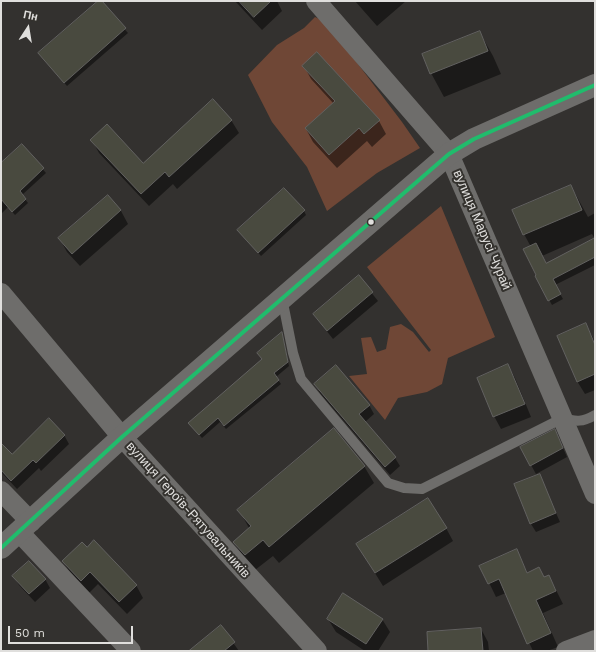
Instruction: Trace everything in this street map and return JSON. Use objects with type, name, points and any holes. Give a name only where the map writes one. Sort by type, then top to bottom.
[{"type":"street","name":"вулиця Марусі Чурай","points":[[316,1],[449,154],[595,494]]},
{"type":"street","points":[[1,548],[122,437],[449,154],[474,139],[595,85]]},
{"type":"street","name":"вулиця Героїв-Рятувальників","points":[[1,293],[122,437],[317,651]]},
{"type":"street","points":[[1,491],[25,527],[131,651]]},
{"type":"street","points":[[566,651],[595,640]]},
{"type":"lane","points":[[282,298],[293,353],[301,379],[388,483],[404,488],[422,489],[562,418],[574,422],[586,421],[595,415]]},
{"type":"shaded area","points":[[315,17],[326,22],[420,148],[377,173],[327,211],[307,167],[272,122],[248,75],[277,45],[304,28]]},
{"type":"shaded area","points":[[441,206],[495,337],[448,358],[442,384],[427,392],[398,398],[385,420],[349,376],[367,374],[361,338],[371,337],[377,352],[386,349],[390,327],[401,324],[413,332],[429,352],[431,350],[367,267]]},
{"type":"building","points":[[98,1],[102,1],[126,28],[64,83],[38,53]]},
{"type":"building","points":[[239,1],[271,1],[254,17]]},
{"type":"building","points":[[480,31],[488,51],[430,74],[422,54]]},
{"type":"building","points":[[317,52],[380,120],[364,134],[359,128],[329,155],[305,128],[335,101],[302,66]]},
{"type":"building","points":[[213,99],[232,120],[169,177],[165,172],[141,194],[90,140],[107,124],[143,163]]},
{"type":"building","points":[[22,144],[44,168],[20,191],[26,199],[12,212],[1,199],[1,163]]},
{"type":"building","points":[[571,185],[582,210],[523,235],[512,210]]},
{"type":"building","points":[[284,188],[305,210],[258,253],[237,230]]},
{"type":"building","points":[[108,195],[121,210],[72,254],[58,238]]},
{"type":"building","points":[[595,238],[595,257],[553,279],[561,294],[548,301],[523,249],[536,243],[546,263]]},
{"type":"building","points":[[359,275],[373,292],[327,331],[313,314]]},
{"type":"building","points":[[586,323],[595,345],[595,374],[577,382],[557,336]]},
{"type":"building","points":[[282,332],[288,362],[274,373],[279,380],[224,426],[218,418],[199,435],[188,423],[262,359],[257,353]]},
{"type":"building","points":[[508,364],[525,404],[493,417],[477,378]]},
{"type":"building","points":[[336,365],[370,405],[359,414],[396,457],[385,467],[314,384]]},
{"type":"building","points":[[49,418],[65,435],[36,463],[33,460],[11,481],[1,470],[1,443],[12,454]]},
{"type":"building","points":[[334,428],[365,466],[269,547],[263,540],[245,555],[233,542],[251,526],[237,510]]},
{"type":"building","points":[[555,429],[563,448],[530,466],[520,447]]},
{"type":"building","points":[[540,474],[556,513],[530,524],[514,484]]},
{"type":"building","points":[[428,498],[447,528],[375,573],[356,544]]},
{"type":"building","points":[[94,540],[137,585],[119,602],[90,572],[81,581],[62,561],[82,542],[87,547]]},
{"type":"building","points":[[517,549],[527,573],[539,567],[544,577],[549,575],[556,591],[536,600],[551,633],[527,644],[499,579],[488,584],[479,566]]},
{"type":"building","points":[[29,561],[46,579],[29,594],[12,576]]},
{"type":"building","points":[[343,593],[383,619],[366,644],[327,619]]},
{"type":"building","points":[[221,625],[235,642],[224,651],[189,651]]},
{"type":"building","points":[[481,628],[483,651],[428,651],[427,632]]},
{"type":"transit line","points":[[1,548],[122,437],[449,154],[474,139],[595,85]]}]
